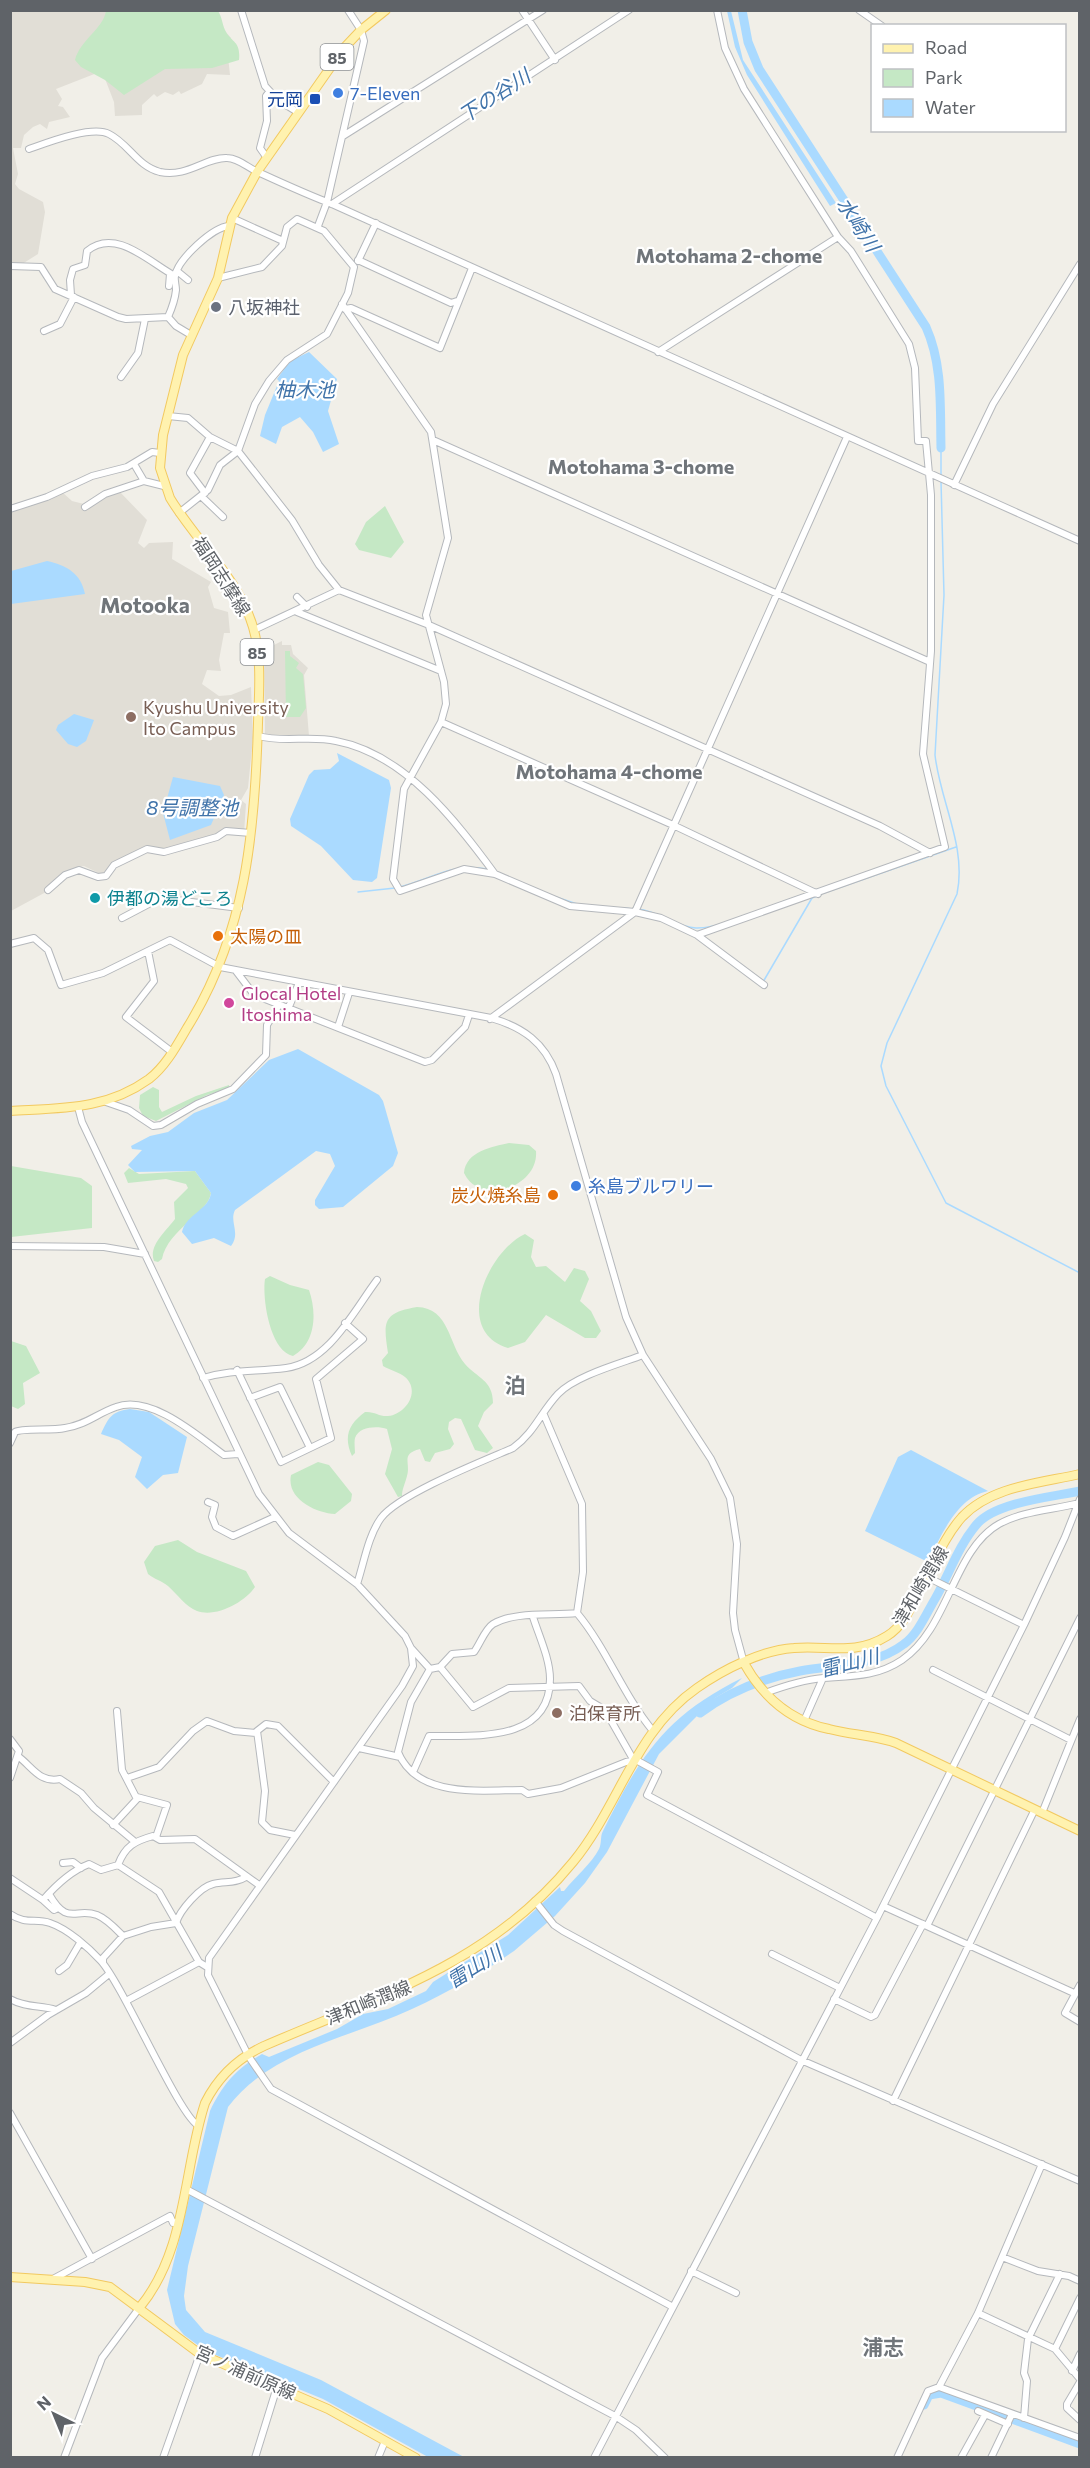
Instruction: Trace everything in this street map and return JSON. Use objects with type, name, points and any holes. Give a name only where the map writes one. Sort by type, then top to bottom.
[{"type":"main road","name":"福岡志摩線","points":[[10,1111],[78,1107],[106,1102],[152,1077],[172,1052],[220,967],[239,908],[251,833],[259,695],[254,630],[243,601],[179,513],[164,486],[160,453],[178,370],[191,335],[218,278],[230,222],[257,172],[344,48],[361,30],[386,10]]},
{"type":"main road","name":"津和崎潤線","points":[[140,2307],[168,2260],[187,2190],[199,2126],[211,2092],[248,2055],[392,1994],[441,1970],[499,1933],[536,1902],[585,1846],[653,1731],[692,1692],[715,1677],[776,1650],[811,1647],[839,1651],[861,1647],[886,1637],[903,1620],[954,1528],[978,1504],[999,1493],[1080,1474]]},
{"type":"main road","points":[[744,1663],[764,1692],[786,1712],[828,1729],[884,1739],[1080,1831]]},
{"type":"main road","name":"宮ノ浦前原線","points":[[10,2277],[53,2279],[110,2287],[140,2307],[200,2354],[327,2409],[416,2457]]},
{"type":"street","points":[[241,10],[256,52],[258,70],[270,92],[298,113]]},
{"type":"street","points":[[318,226],[330,203],[364,41],[361,30],[348,10]]},
{"type":"street","points":[[522,10],[553,57]]},
{"type":"street","points":[[343,136],[543,10]]},
{"type":"street","points":[[330,203],[629,10]]},
{"type":"street","points":[[697,934],[815,891],[906,864],[928,851],[945,845],[923,754],[930,662],[931,495],[926,441],[918,441],[915,368],[909,344],[851,250],[838,237],[736,76],[725,48],[717,10]]},
{"type":"street","points":[[859,10],[879,24]]},
{"type":"street","points":[[267,158],[260,148],[267,121],[266,96],[270,92]]},
{"type":"street","points":[[29,149],[61,138],[102,132],[110,134],[142,164],[160,172],[185,171],[228,157],[1080,542]]},
{"type":"street","points":[[218,278],[224,279],[237,272],[257,270],[282,246],[287,227],[297,219],[318,226],[354,267]]},
{"type":"street","points":[[168,286],[184,258],[200,243],[230,222],[283,241]]},
{"type":"street","points":[[179,513],[203,495],[220,465],[238,451],[261,391],[287,360],[327,334],[344,306],[354,267],[376,223]]},
{"type":"street","points":[[658,352],[838,237]]},
{"type":"street","points":[[44,331],[60,324],[73,296],[70,280],[73,269],[86,263],[87,250],[106,242],[137,252],[188,280]]},
{"type":"street","points":[[358,260],[451,303],[456,301]]},
{"type":"street","points":[[954,485],[993,404],[1080,264]]},
{"type":"street","points":[[10,266],[41,267],[55,289],[118,317],[145,319],[168,317]]},
{"type":"street","points":[[344,306],[440,348],[457,309],[456,301],[472,267]]},
{"type":"street","points":[[168,317],[174,303],[174,273]]},
{"type":"street","points":[[344,306],[433,440],[448,538],[426,615],[441,671],[446,704],[441,722],[404,789],[393,879],[400,891],[464,869],[495,874],[570,906],[635,910],[661,918],[697,934],[762,984]]},
{"type":"street","points":[[168,317],[176,326],[191,335]]},
{"type":"street","points":[[121,377],[138,353],[145,319]]},
{"type":"street","points":[[168,416],[188,418],[210,437],[238,451],[292,520],[319,565],[339,590],[429,625],[708,749],[928,851]]},
{"type":"street","points":[[210,437],[189,473],[203,495],[223,517]]},
{"type":"street","points":[[490,1019],[635,910],[847,437]]},
{"type":"street","points":[[433,440],[930,662]]},
{"type":"street","points":[[10,509],[47,497],[92,476],[135,464],[153,453],[160,453]]},
{"type":"street","points":[[135,464],[144,481]]},
{"type":"street","points":[[85,507],[105,494],[144,481],[164,486]]},
{"type":"street","points":[[254,630],[297,612],[339,590]]},
{"type":"street","points":[[297,597],[307,607]]},
{"type":"street","points":[[297,612],[441,671]]},
{"type":"street","points":[[441,722],[674,825],[815,891]]},
{"type":"street","points":[[258,736],[273,740],[324,739],[359,747],[410,777],[468,839],[495,874]]},
{"type":"street","points":[[48,890],[65,876],[79,870],[98,877],[106,876],[114,865],[147,849],[164,852],[217,837],[226,831],[251,833]]},
{"type":"street","points":[[122,918],[160,898],[239,908]]},
{"type":"street","points":[[10,944],[34,938],[48,950],[61,985],[103,973],[170,940],[220,967],[506,1022],[525,1032],[549,1057],[621,1302],[643,1354],[711,1459],[730,1498],[737,1544],[733,1613],[744,1663]]},
{"type":"street","points":[[148,951],[154,981],[126,1017],[172,1052]]},
{"type":"street","points":[[236,970],[252,992],[279,1005],[428,1062],[465,1027],[469,1015]]},
{"type":"street","points":[[288,1009],[299,983]]},
{"type":"street","points":[[338,1027],[350,993]]},
{"type":"street","points":[[106,1102],[129,1110],[153,1126],[161,1125],[191,1107],[224,1094],[266,1055],[267,1025],[279,1005]]},
{"type":"street","points":[[78,1107],[82,1122],[238,1454],[275,1517],[297,1540],[357,1584],[405,1636],[411,1648],[430,1669]]},
{"type":"street","points":[[10,1246],[104,1247],[145,1254]]},
{"type":"street","points":[[203,1378],[237,1370],[287,1368],[300,1364],[322,1350],[376,1280]]},
{"type":"street","points":[[237,1370],[281,1462],[332,1438],[316,1378],[363,1337],[345,1323]]},
{"type":"street","points":[[357,1584],[379,1522],[387,1512],[437,1482],[513,1448],[544,1415],[560,1392],[576,1382],[643,1354]]},
{"type":"street","points":[[250,1398],[280,1387],[310,1448]]},
{"type":"street","points":[[10,1443],[15,1432],[22,1428],[37,1432],[63,1429],[93,1420],[115,1407],[135,1405],[182,1423],[224,1455],[238,1454]]},
{"type":"street","points":[[544,1415],[582,1503],[583,1572],[577,1613],[653,1731]]},
{"type":"street","points":[[208,1502],[215,1505],[213,1517],[216,1527],[233,1536],[275,1517]]},
{"type":"street","points":[[764,1692],[791,1683],[823,1678],[867,1676],[900,1662],[924,1640],[953,1590],[971,1551],[998,1525],[1020,1516],[1079,1502]]},
{"type":"street","points":[[594,2457],[877,1918],[1024,1625],[1079,1502]]},
{"type":"street","points":[[927,1576],[1024,1625]]},
{"type":"street","points":[[577,1613],[552,1613],[533,1617],[514,1616],[494,1624],[474,1652],[452,1654],[440,1666],[430,1669],[410,1706],[398,1749],[400,1757],[413,1772],[454,1790],[522,1790],[528,1794],[561,1788],[634,1760]]},
{"type":"street","points":[[413,1772],[429,1736],[514,1731],[533,1720],[540,1710],[549,1686],[549,1671],[533,1617]]},
{"type":"street","points":[[834,1999],[870,2016],[875,2015],[925,1925],[1080,1618]]},
{"type":"street","points":[[411,1648],[413,1666],[410,1675],[219,1941],[209,1958],[208,1975],[248,2055],[261,2077],[272,2089],[338,2123],[354,2136],[673,2307]]},
{"type":"street","points":[[440,1666],[473,1707],[509,1688],[579,1686],[590,1701],[605,1710],[634,1760],[658,1772],[647,1795],[877,1918]]},
{"type":"street","points":[[933,1670],[1071,1740]]},
{"type":"street","points":[[804,1721],[823,1678]]},
{"type":"street","points":[[113,1825],[135,1805],[137,1797],[122,1770],[117,1711]]},
{"type":"street","points":[[893,2101],[968,1945],[1039,1811],[1071,1740],[1077,1733],[1080,1719]]},
{"type":"street","points":[[127,1779],[159,1767],[192,1731],[207,1721],[234,1731],[256,1733],[266,1724],[278,1726],[334,1782]]},
{"type":"street","points":[[256,1733],[265,1791],[262,1822],[270,1830],[295,1835]]},
{"type":"street","points":[[10,1739],[19,1751],[19,1757],[10,1778]]},
{"type":"street","points":[[359,1748],[400,1757]]},
{"type":"street","points":[[19,1757],[42,1778],[48,1781],[60,1779],[81,1793],[113,1825],[134,1841]]},
{"type":"street","points":[[137,1797],[167,1804],[156,1837]]},
{"type":"street","points":[[118,1865],[122,1855],[134,1841],[156,1837],[160,1840],[195,1839],[259,1885]]},
{"type":"street","points":[[63,1863],[73,1862],[81,1868]]},
{"type":"street","points":[[43,1900],[63,1879],[89,1864],[101,1870],[118,1865],[159,1892],[199,1962],[207,1967]]},
{"type":"street","points":[[103,1963],[103,1958],[123,1936],[160,1925],[176,1923],[187,1906],[206,1886],[238,1882],[246,1877]]},
{"type":"street","points":[[10,1878],[56,1909],[75,1915],[98,1915],[123,1936]]},
{"type":"street","points":[[49,1894],[56,1909]]},
{"type":"street","points":[[536,1902],[563,1931],[801,2060],[1080,2181]]},
{"type":"street","points":[[883,1906],[1074,1994]]},
{"type":"street","points":[[49,1923],[56,1909]]},
{"type":"street","points":[[10,1914],[24,1921],[49,1923],[80,1943],[103,1963],[179,2099],[194,2124],[199,2126]]},
{"type":"street","points":[[59,1971],[67,1965],[80,1943]]},
{"type":"street","points":[[772,1954],[840,1988]]},
{"type":"street","points":[[126,2001],[199,1962]]},
{"type":"street","points":[[10,2043],[56,2010],[86,1993],[109,1974]]},
{"type":"street","points":[[1080,1985],[1065,2013],[1080,2022]]},
{"type":"street","points":[[10,1999],[22,2006],[46,2007],[56,2010]]},
{"type":"street","points":[[10,2113],[92,2259]]},
{"type":"street","points":[[939,2387],[978,2313],[1042,2164]]},
{"type":"street","points":[[187,2190],[615,2416],[636,2430],[665,2457]]},
{"type":"street","points":[[53,2279],[170,2217],[173,2223],[177,2222]]},
{"type":"street","points":[[1002,2257],[1038,2271],[1060,2274],[1080,2281]]},
{"type":"street","points":[[691,2271],[736,2293]]},
{"type":"street","points":[[1024,2418],[1027,2381],[1024,2373],[1029,2339],[1060,2274]]},
{"type":"street","points":[[1055,2349],[1080,2298]]},
{"type":"street","points":[[64,2457],[102,2358],[140,2307]]},
{"type":"street","points":[[978,2313],[1029,2339],[1042,2341],[1055,2349],[1080,2380],[1067,2404],[1067,2408],[1080,2420]]},
{"type":"street","points":[[163,2457],[200,2354]]},
{"type":"street","points":[[1072,2371],[1080,2354]]},
{"type":"street","points":[[255,2457],[277,2387]]},
{"type":"street","points":[[897,2457],[928,2391],[939,2387],[1080,2438]]},
{"type":"street","points":[[978,2411],[1008,2424]]},
{"type":"street","points":[[991,2457],[1012,2414]]},
{"type":"street","points":[[961,2457],[986,2415]]},
{"type":"street","points":[[378,2457],[385,2440]]},
{"type":"shaded area","points":[[11,11],[214,11],[216,28],[225,31],[231,38],[226,38],[230,75],[207,74],[202,84],[181,94],[179,91],[173,95],[165,92],[157,97],[154,94],[142,105],[142,115],[115,116],[114,102],[102,71],[56,89],[62,99],[58,106],[63,107],[70,117],[49,122],[47,129],[40,124],[33,127],[24,135],[21,148],[13,148],[18,174],[15,184],[19,189],[43,202],[45,212],[38,254],[11,271]]},
{"type":"shaded area","name":"Kyushu University Ito Campus","points":[[119,491],[147,520],[138,543],[144,548],[149,543],[173,542],[172,559],[211,582],[208,587],[214,608],[228,612],[230,633],[224,633],[219,660],[221,671],[207,670],[202,684],[219,696],[231,695],[251,687],[253,738],[248,788],[241,800],[246,804],[244,833],[218,834],[164,849],[143,847],[103,875],[84,866],[79,867],[59,877],[46,888],[46,892],[11,911],[11,512],[62,492],[72,501],[84,504]]},
{"type":"shaded area","points":[[282,641],[282,645],[291,645],[293,654],[308,668],[304,675],[309,736],[273,738],[265,734],[264,650]]},
{"type":"green space","points":[[106,11],[218,11],[227,34],[237,45],[239,60],[212,68],[165,69],[124,95],[105,80],[81,67],[75,60],[82,46],[101,23]]},
{"type":"green space","points":[[385,506],[404,542],[391,558],[359,550],[355,544],[366,522]]},
{"type":"green space","points":[[285,651],[290,651],[290,656],[299,663],[296,668],[303,674],[306,708],[300,717],[286,717]]},
{"type":"green space","points":[[229,1085],[229,1088],[207,1095],[156,1121],[143,1116],[139,1108],[140,1095],[153,1087],[159,1090],[159,1107],[162,1112],[196,1096]]},
{"type":"green space","points":[[509,1143],[529,1145],[536,1151],[534,1164],[528,1174],[519,1183],[495,1190],[482,1189],[472,1183],[464,1173],[469,1160],[481,1151]]},
{"type":"green space","points":[[11,1166],[81,1178],[92,1186],[92,1228],[11,1237]]},
{"type":"green space","points":[[129,1168],[139,1174],[195,1171],[211,1193],[203,1208],[172,1239],[162,1259],[158,1262],[154,1261],[153,1250],[175,1219],[174,1202],[188,1188],[186,1184],[166,1179],[128,1183],[124,1173]]},
{"type":"green space","points":[[525,1234],[534,1240],[531,1257],[536,1267],[546,1266],[565,1282],[574,1268],[585,1271],[589,1279],[580,1301],[591,1311],[601,1331],[596,1338],[585,1338],[546,1315],[525,1342],[508,1348],[491,1339],[482,1325],[479,1309],[482,1291],[499,1257],[511,1243]]},
{"type":"green space","points":[[270,1276],[309,1290],[312,1299],[313,1327],[306,1343],[293,1356],[278,1345],[269,1323],[264,1288],[265,1279]]},
{"type":"green space","points":[[417,1307],[428,1309],[442,1320],[459,1356],[490,1389],[493,1403],[484,1412],[478,1426],[493,1448],[487,1453],[475,1450],[461,1419],[455,1418],[449,1422],[448,1429],[454,1444],[450,1449],[435,1453],[430,1462],[425,1461],[420,1449],[410,1453],[402,1496],[398,1497],[385,1474],[392,1449],[387,1429],[374,1427],[360,1431],[355,1438],[355,1453],[352,1456],[348,1436],[351,1426],[365,1412],[388,1416],[400,1411],[409,1401],[412,1389],[410,1383],[403,1375],[383,1366],[382,1360],[388,1353],[386,1326],[388,1320],[397,1312]]},
{"type":"green space","points":[[11,1341],[26,1346],[40,1373],[23,1383],[25,1404],[18,1409],[11,1406]]},
{"type":"green space","points":[[318,1462],[329,1465],[352,1494],[351,1501],[335,1514],[311,1508],[293,1491],[291,1475]]},
{"type":"green space","points":[[178,1540],[197,1552],[246,1571],[255,1587],[237,1603],[221,1610],[205,1613],[193,1609],[168,1586],[148,1574],[144,1562],[155,1546]]},
{"type":"water","points":[[727,11],[731,11],[743,60],[836,203],[830,206],[747,75],[735,47]]},
{"type":"water","name":"柚木池","points":[[309,352],[337,379],[328,411],[339,444],[323,452],[313,432],[300,417],[282,427],[276,444],[260,436],[265,415],[279,381],[277,379],[290,361]]},
{"type":"water","points":[[47,561],[72,571],[80,581],[85,594],[11,604],[11,571]]},
{"type":"water","points":[[74,714],[94,720],[86,741],[77,747],[68,744],[56,730],[58,725]]},
{"type":"water","points":[[337,753],[389,780],[391,788],[377,878],[372,882],[353,880],[321,846],[291,826],[290,819],[309,775],[314,770],[330,769],[339,761]]},
{"type":"water","name":"8号調整池","points":[[173,777],[220,786],[224,795],[211,825],[170,840],[163,813]]},
{"type":"water","points":[[298,1049],[379,1095],[383,1101],[398,1153],[393,1166],[343,1207],[319,1209],[315,1205],[315,1200],[335,1166],[330,1154],[316,1151],[235,1210],[233,1219],[235,1237],[231,1246],[214,1238],[192,1244],[182,1232],[184,1226],[206,1204],[211,1193],[195,1171],[135,1172],[128,1165],[142,1150],[132,1149],[131,1146],[150,1136],[168,1132],[194,1113],[227,1100],[269,1060]]},
{"type":"water","points":[[130,1409],[149,1412],[187,1437],[178,1473],[163,1475],[147,1489],[135,1477],[142,1457],[119,1440],[101,1434],[111,1416]]},
{"type":"water","points":[[911,1450],[988,1491],[967,1501],[958,1510],[944,1530],[928,1562],[865,1531],[898,1457]]},
{"type":"water","points":[[742,1678],[732,1688],[715,1698],[659,1754],[607,1852],[585,1883],[555,1916],[514,1951],[487,1969],[483,1964],[467,1974],[465,1982],[419,2006],[313,2047],[289,2059],[266,2072],[228,2107],[188,2266],[184,2296],[186,2310],[205,2332],[321,2380],[464,2457],[428,2457],[323,2399],[206,2351],[184,2335],[175,2324],[167,2290],[210,2111],[231,2078],[262,2054],[269,2057],[337,2029],[363,2014],[388,2009],[426,1991],[433,1982],[508,1935],[560,1887],[561,1891],[564,1891],[592,1860],[599,1849],[602,1833],[616,1804],[643,1760],[674,1723],[715,1692]]},
{"type":"waterway","name":"水崎川","points":[[742,10],[748,42],[759,69],[926,327],[938,371],[941,448]]},
{"type":"waterway","points":[[941,448],[941,477]]},
{"type":"waterway","points":[[941,481],[944,595],[935,755],[956,841],[959,876],[957,894],[887,1043],[881,1066],[886,1086],[946,1203],[1080,1273]]},
{"type":"waterway","points":[[821,894],[956,847]]},
{"type":"waterway","points":[[400,887],[443,872],[475,867],[487,869]]},
{"type":"waterway","points":[[358,892],[395,888]]},
{"type":"waterway","points":[[638,909],[696,928],[719,925],[799,896]]},
{"type":"waterway","points":[[763,982],[812,898],[817,896]]},
{"type":"waterway","points":[[556,897],[577,904]]},
{"type":"waterway","points":[[623,908],[633,909]]},
{"type":"waterway","name":"雷山川","points":[[700,1713],[735,1692],[773,1677],[867,1661],[904,1644],[918,1629],[964,1542],[977,1524],[997,1510],[1011,1505],[1080,1491]]},
{"type":"waterway","points":[[924,2405],[929,2395],[941,2393],[1080,2444]]},
{"type":"place","name":"7-Eleven","points":[[338,93]]},
{"type":"place","name":"元岡","points":[[315,99]]},
{"type":"place","name":"八坂神社","points":[[216,307]]},
{"type":"place","name":"Kyushu University Ito Campus","points":[[131,717]]},
{"type":"place","name":"伊都の湯どころ","points":[[95,898]]},
{"type":"place","name":"太陽の皿","points":[[218,936]]},
{"type":"place","name":"Glocal Hotel Itoshima","points":[[229,1003]]},
{"type":"place","name":"糸島ブルワリー","points":[[576,1186]]},
{"type":"place","name":"炭火焼糸島","points":[[553,1195]]},
{"type":"place","name":"泊保育所","points":[[557,1713]]},
{"type":"district","name":"Motohama 2-chome","points":[[729,255]]},
{"type":"district","name":"Motohama 3-chome","points":[[641,466]]},
{"type":"district","name":"Motooka","points":[[145,604]]},
{"type":"district","name":"Motohama 4-chome","points":[[609,771]]},
{"type":"district","name":"泊","points":[[515,1384]]},
{"type":"district","name":"浦志","points":[[883,2346]]},
{"type":"water label","name":"下の谷川","points":[[494,95]]}]
